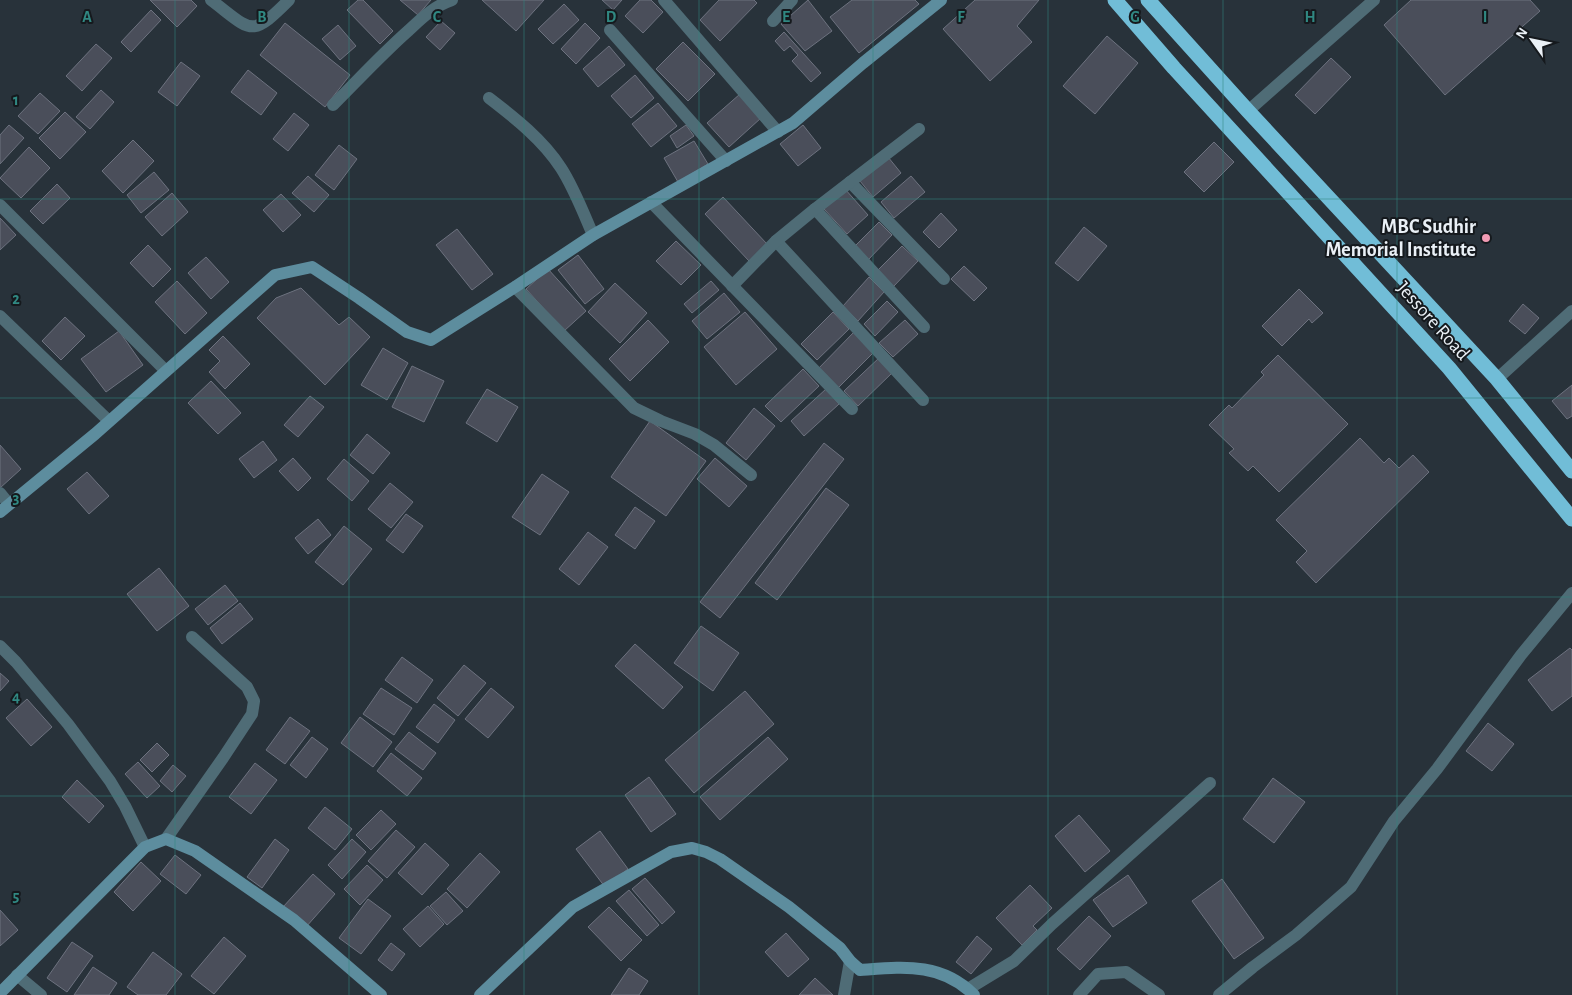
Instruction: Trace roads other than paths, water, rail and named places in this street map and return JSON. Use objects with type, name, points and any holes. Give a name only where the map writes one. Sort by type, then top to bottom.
[{"type":"highway","name":"Jessore Road","points":[[1115,0],[1174,68],[1449,368],[1572,519]]},
{"type":"highway","name":"Jessore Road","points":[[1148,0],[1248,111],[1498,379],[1572,471]]},
{"type":"street","points":[[211,0],[249,28],[265,23],[289,0]]},
{"type":"street","points":[[333,105],[386,50],[430,11],[440,4],[452,0]]},
{"type":"street","points":[[664,0],[778,132]]},
{"type":"street","points":[[773,20],[792,0]]},
{"type":"street","points":[[0,493],[5,508],[166,372],[275,275],[312,267],[406,332],[431,340],[515,287],[593,234],[794,123],[863,63],[941,0]]},
{"type":"street","points":[[1248,111],[1374,0]]},
{"type":"street","points":[[610,30],[726,160]]},
{"type":"street","points":[[489,98],[524,127],[550,153],[562,169],[593,234]]},
{"type":"street","points":[[732,286],[776,241],[919,129]]},
{"type":"street","points":[[850,182],[944,279]]},
{"type":"street","points":[[651,202],[852,409]]},
{"type":"street","points":[[0,205],[166,372]]},
{"type":"street","points":[[815,209],[924,327]]},
{"type":"street","points":[[776,241],[923,400]]},
{"type":"street","points":[[515,287],[634,408],[695,434],[714,445],[751,475]]},
{"type":"street","points":[[1498,379],[1572,311]]},
{"type":"street","points":[[0,316],[109,421]]},
{"type":"street","points":[[1219,995],[1296,935],[1351,886],[1394,821],[1437,770],[1521,655],[1572,593]]},
{"type":"street","points":[[0,993],[145,847],[166,839],[252,714],[254,701],[247,687],[192,637]]},
{"type":"street","points":[[0,646],[68,724],[110,782],[125,806],[145,847]]},
{"type":"street","points":[[480,995],[573,907],[671,852],[692,848],[706,852],[720,860],[789,907],[840,948],[860,970],[918,967],[941,973],[971,992],[1014,961],[1059,917],[1210,783]]},
{"type":"street","points":[[166,839],[195,851],[294,920],[381,995]]},
{"type":"street","points":[[844,995],[850,961]]},
{"type":"street","points":[[1079,995],[1098,974],[1126,972],[1159,995]]},
{"type":"street","points":[[17,975],[41,995]]},
{"type":"place","name":"MBC Sudhir Memorial Institute","points":[[1486,238]]}]
